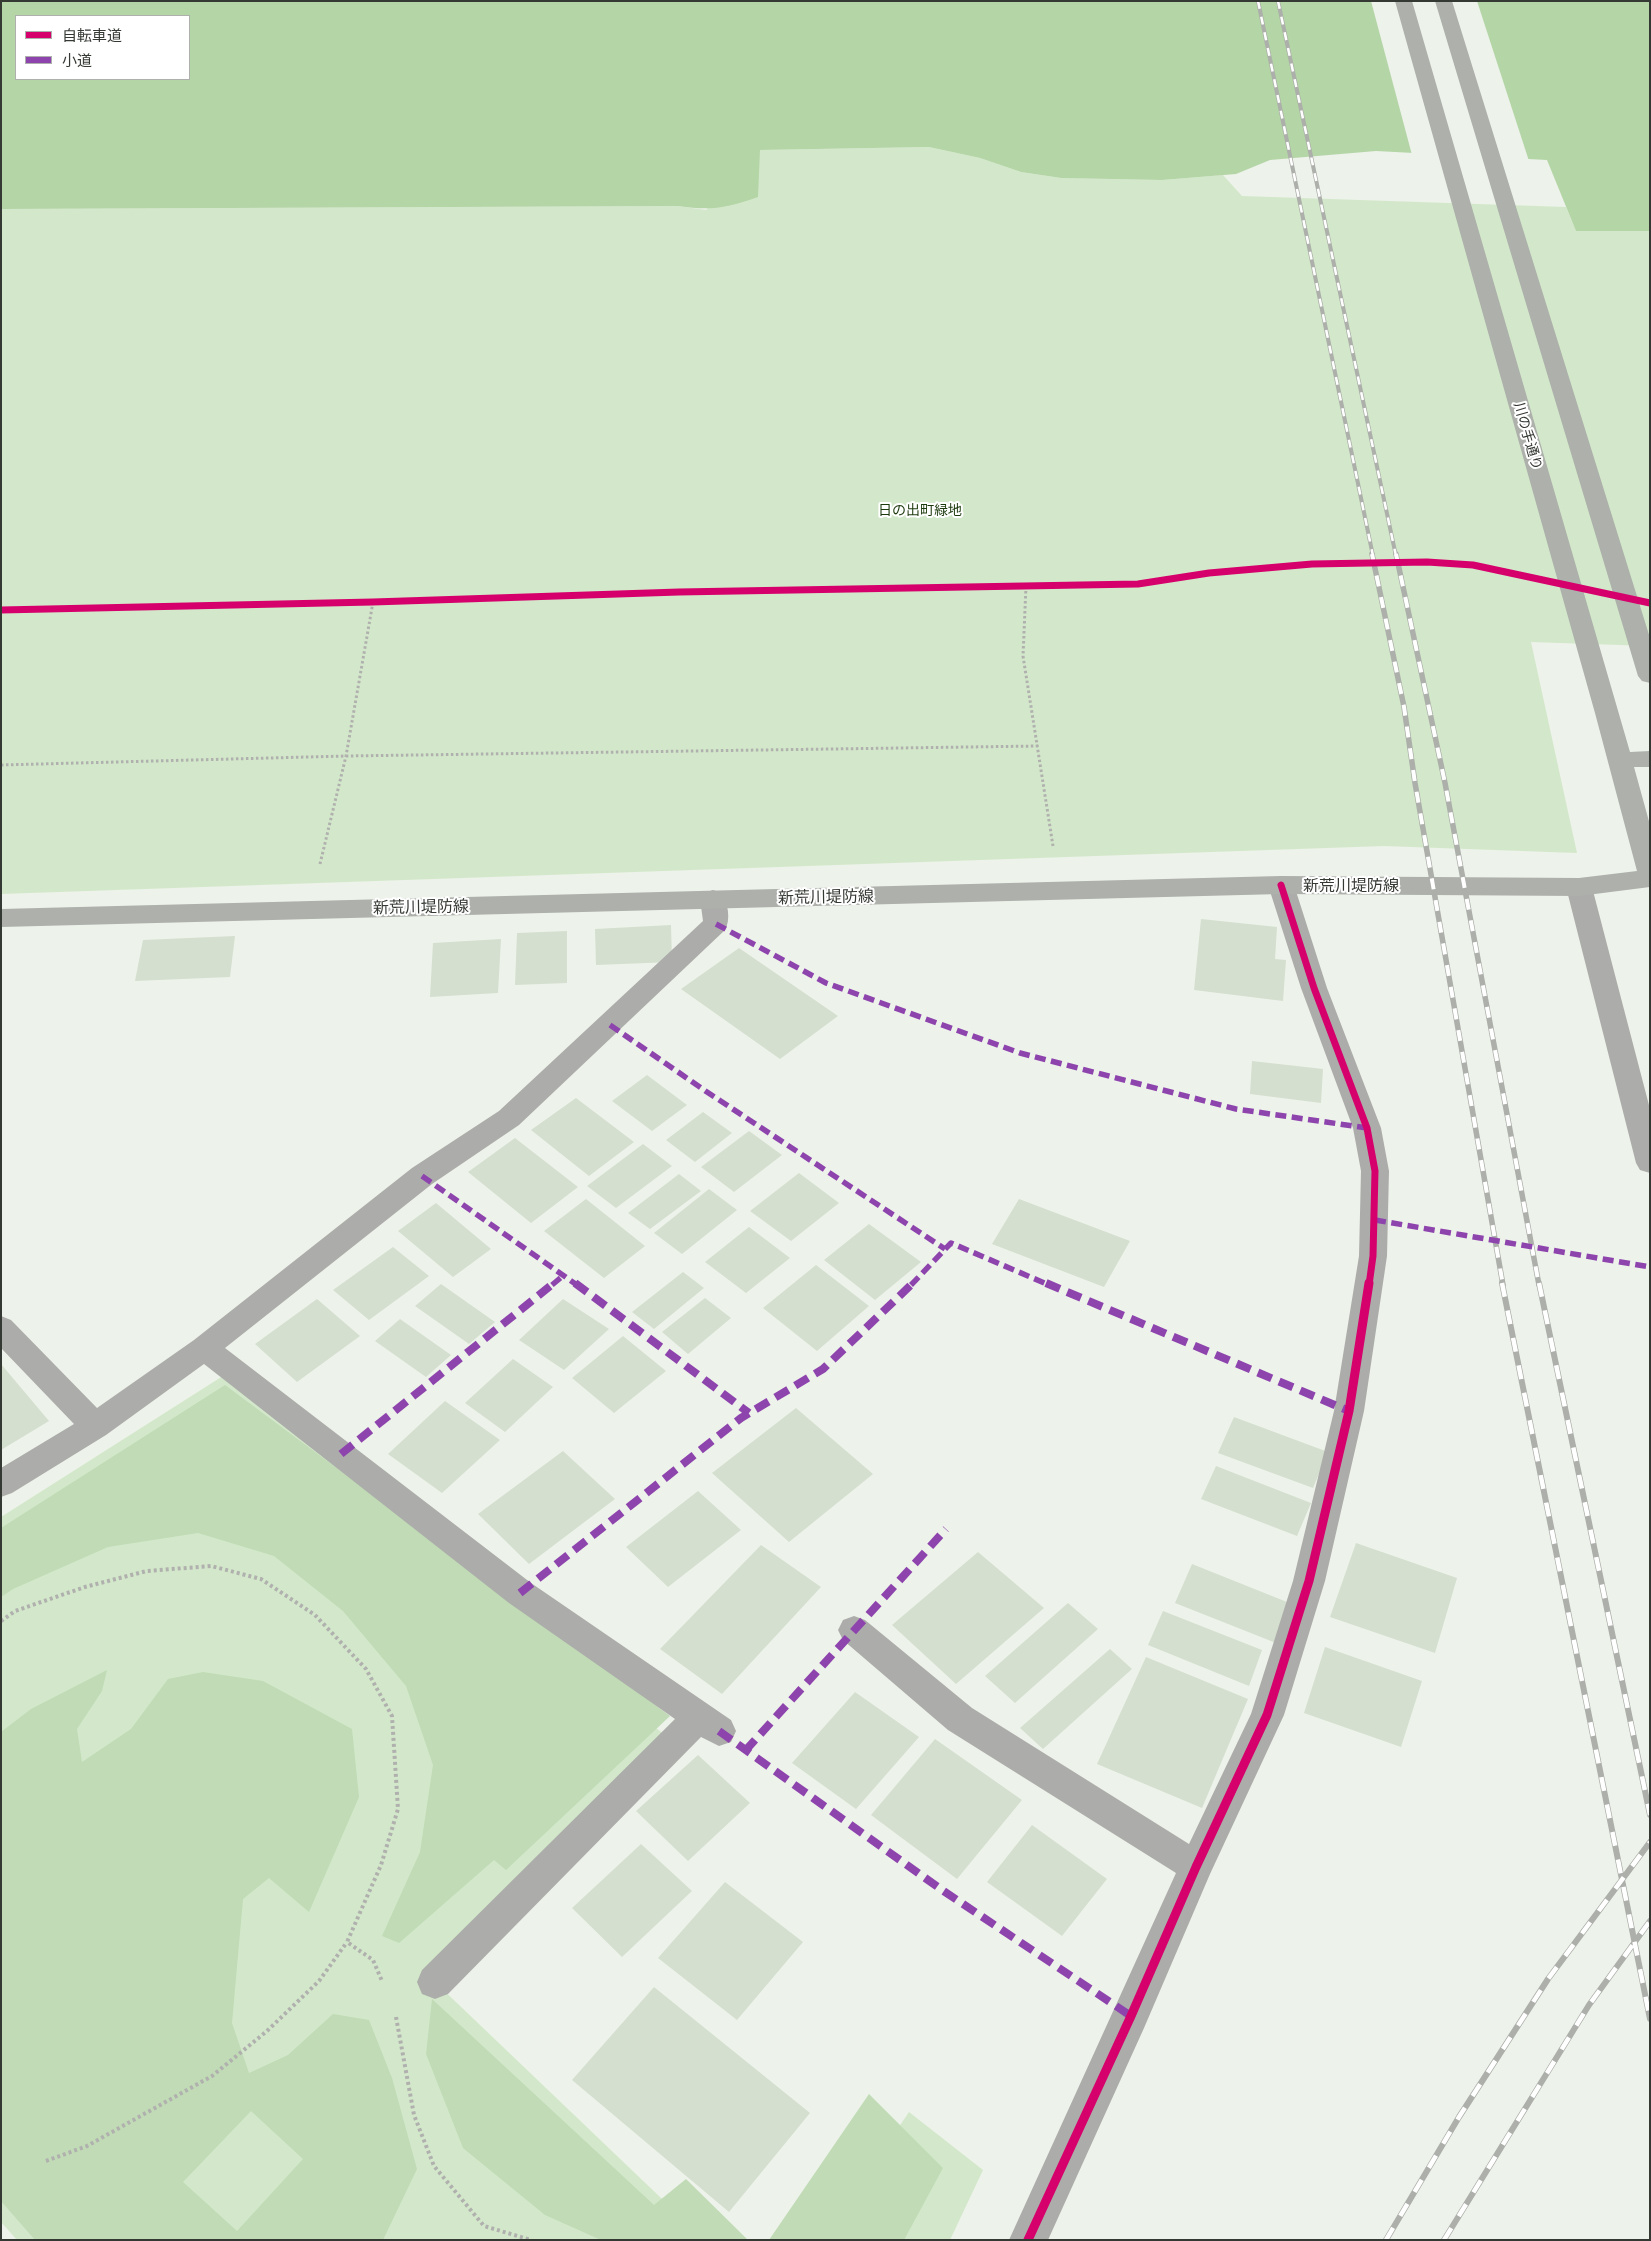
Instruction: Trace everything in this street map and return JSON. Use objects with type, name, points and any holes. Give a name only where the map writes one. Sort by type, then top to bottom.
[{"type":"main road","name":"川の手通り","points":[[1403,1],[1607,713],[1650,871]]},
{"type":"main road","points":[[1443,1],[1650,676]]},
{"type":"main road","points":[[1619,760],[1650,759]]},
{"type":"main road","name":"新荒川堤防線","points":[[1,918],[1281,885],[1579,887],[1650,878]]},
{"type":"street","points":[[1028,2240],[1131,2016],[1196,1867],[1267,1715],[1309,1581],[1349,1411],[1373,1256],[1375,1171],[1367,1128],[1314,988],[1281,885]]},
{"type":"street","points":[[1579,887],[1650,1163]]},
{"type":"street","points":[[1,1484],[95,1426],[204,1348],[422,1176],[509,1118],[716,924],[713,899]]},
{"type":"street","points":[[1,1328],[95,1426]]},
{"type":"street","points":[[204,1348],[520,1593],[709,1724],[435,1982]]},
{"type":"street","points":[[854,1630],[960,1719],[1196,1867]]},
{"type":"path","points":[[1016,586],[1035,586]]},
{"type":"path","points":[[1026,586],[1023,656],[1060,891]]},
{"type":"path","points":[[319,868],[346,756],[373,602]]},
{"type":"path","points":[[363,603],[383,602]]},
{"type":"path","points":[[1,765],[346,756],[1038,746]]},
{"type":"path","points":[[1,1621],[15,1611],[85,1587],[148,1571],[211,1566],[261,1579],[315,1615],[366,1669],[392,1716],[398,1809],[380,1866],[347,1942],[319,1980],[268,2031],[212,2076],[87,2146],[46,2161]]},
{"type":"path","points":[[347,1942],[373,1960],[383,1984]]},
{"type":"path","points":[[395,2010],[414,2115],[434,2166],[484,2226],[531,2240]]},
{"type":"green space","name":"日の出町緑地","points":[[929,147],[980,158],[1021,172],[1061,178],[1162,180],[1223,175],[1242,196],[1566,207],[1576,231],[1650,231],[1650,646],[1531,642],[1577,853],[1384,846],[1,894],[1,209],[678,206],[706,210],[760,150]]},
{"type":"green space","points":[[226,1374],[667,1737],[435,1982],[705,2240],[17,2240],[1,2222],[1,1517]]},
{"type":"green space","points":[[909,2112],[983,2170],[950,2240],[822,2240]]},
{"type":"shaded area","points":[[1,1],[1650,1],[1650,231],[1576,231],[1547,160],[1376,151],[1270,160],[1236,174],[1162,180],[1061,178],[1021,172],[980,158],[929,147],[760,150],[758,197],[718,208],[678,206],[1,209]]},
{"type":"shaded area","points":[[225,1385],[670,1716],[506,1870],[494,1860],[399,1943],[382,1936],[420,1852],[433,1765],[406,1686],[343,1611],[274,1556],[198,1533],[108,1547],[13,1589],[1,1597],[1,1528]]},
{"type":"shaded area","points":[[107,1670],[102,1691],[77,1729],[82,1762],[131,1729],[168,1679],[203,1672],[263,1681],[352,1729],[359,1797],[309,1912],[269,1878],[243,1899],[232,2023],[249,2073],[288,2055],[333,2014],[369,2020],[392,2078],[417,2169],[383,2240],[35,2240],[1,2201],[1,1732],[31,1709]],"holes":[[[251,2111],[303,2159],[237,2231],[183,2182]]]},
{"type":"shaded area","points":[[432,1999],[654,2205],[686,2179],[748,2240],[601,2240],[545,2215],[463,2148],[426,2054]]},
{"type":"shaded area","points":[[869,2094],[943,2168],[904,2240],[769,2240]]},
{"type":"pier","points":[[1371,1],[1477,1],[1529,161],[1412,155]]},
{"type":"building","points":[[1201,919],[1277,927],[1275,959],[1286,960],[1283,1001],[1194,990]]},
{"type":"building","points":[[671,925],[672,962],[596,965],[595,929]]},
{"type":"building","points":[[567,931],[567,983],[515,985],[517,933]]},
{"type":"building","points":[[235,936],[230,977],[135,981],[143,940]]},
{"type":"building","points":[[501,939],[498,993],[430,997],[433,943]]},
{"type":"building","points":[[739,948],[838,1016],[780,1059],[681,989]]},
{"type":"building","points":[[1252,1061],[1323,1069],[1321,1103],[1250,1094]]},
{"type":"building","points":[[647,1075],[687,1105],[652,1131],[612,1101]]},
{"type":"building","points":[[576,1098],[634,1142],[589,1176],[531,1130]]},
{"type":"building","points":[[703,1112],[732,1133],[695,1162],[666,1140]]},
{"type":"building","points":[[749,1131],[782,1155],[734,1192],[701,1167]]},
{"type":"building","points":[[515,1138],[578,1187],[531,1223],[468,1172]]},
{"type":"building","points":[[643,1144],[672,1166],[616,1208],[587,1186]]},
{"type":"building","points":[[799,1173],[839,1203],[791,1241],[750,1211]]},
{"type":"building","points":[[679,1174],[701,1191],[650,1229],[628,1213]]},
{"type":"building","points":[[709,1189],[737,1210],[682,1254],[654,1233]]},
{"type":"building","points":[[586,1199],[645,1246],[604,1278],[544,1231]]},
{"type":"building","points":[[1019,1199],[1130,1241],[1104,1287],[992,1244]]},
{"type":"building","points":[[436,1203],[491,1249],[453,1277],[398,1231]]},
{"type":"building","points":[[869,1224],[921,1262],[875,1300],[824,1260]]},
{"type":"building","points":[[749,1227],[790,1258],[746,1293],[705,1262]]},
{"type":"building","points":[[393,1247],[429,1276],[369,1320],[333,1290]]},
{"type":"building","points":[[816,1265],[869,1306],[817,1351],[763,1308]]},
{"type":"building","points":[[683,1272],[704,1288],[654,1329],[632,1312]]},
{"type":"building","points":[[441,1284],[495,1322],[469,1344],[415,1306]]},
{"type":"building","points":[[705,1298],[731,1318],[688,1354],[662,1332]]},
{"type":"building","points":[[317,1299],[360,1336],[297,1382],[255,1344]]},
{"type":"building","points":[[563,1299],[609,1329],[564,1370],[519,1340]]},
{"type":"building","points":[[400,1319],[451,1355],[426,1377],[375,1341]]},
{"type":"building","points":[[623,1336],[666,1371],[614,1413],[572,1378]]},
{"type":"building","points":[[513,1359],[553,1387],[505,1432],[465,1403]]},
{"type":"building","points":[[1,1364],[49,1421],[1,1450]]},
{"type":"building","points":[[445,1401],[500,1440],[442,1493],[388,1454]]},
{"type":"building","points":[[796,1408],[873,1474],[789,1542],[712,1473]]},
{"type":"building","points":[[1234,1417],[1328,1452],[1313,1488],[1218,1453]]},
{"type":"building","points":[[563,1451],[615,1499],[529,1564],[478,1514]]},
{"type":"building","points":[[1216,1466],[1311,1503],[1297,1536],[1201,1499]]},
{"type":"building","points":[[698,1491],[741,1530],[668,1587],[626,1547]]},
{"type":"building","points":[[1356,1543],[1457,1578],[1435,1653],[1330,1617]]},
{"type":"building","points":[[761,1545],[821,1587],[722,1694],[660,1649]]},
{"type":"building","points":[[978,1552],[1044,1608],[956,1684],[892,1625]]},
{"type":"building","points":[[1192,1564],[1292,1604],[1276,1643],[1175,1603]]},
{"type":"building","points":[[1068,1603],[1098,1629],[1015,1703],[985,1676]]},
{"type":"building","points":[[1163,1611],[1262,1650],[1249,1686],[1148,1645]]},
{"type":"building","points":[[1325,1647],[1422,1681],[1401,1747],[1304,1713]]},
{"type":"building","points":[[1110,1649],[1132,1669],[1043,1749],[1020,1728]]},
{"type":"building","points":[[1146,1657],[1248,1699],[1202,1808],[1097,1764]]},
{"type":"building","points":[[855,1692],[919,1737],[856,1809],[792,1763]]},
{"type":"building","points":[[935,1739],[1022,1800],[957,1879],[871,1815]]},
{"type":"building","points":[[698,1755],[750,1803],[688,1861],[636,1811]]},
{"type":"building","points":[[1032,1825],[1107,1879],[1062,1936],[987,1882]]},
{"type":"building","points":[[641,1844],[692,1891],[622,1957],[572,1908]]},
{"type":"building","points":[[725,1882],[803,1942],[737,2020],[658,1958]]},
{"type":"building","points":[[654,1987],[810,2113],[729,2212],[572,2080]]},
{"type":"railway","points":[[1258,1],[1373,556]]},
{"type":"railway","points":[[1278,1],[1396,556]]},
{"type":"railway","points":[[1372,554],[1404,707],[1415,783],[1503,1285]]},
{"type":"railway","points":[[1396,554],[1445,783],[1539,1285]]},
{"type":"railway","points":[[1502,1283],[1622,1880]]},
{"type":"railway","points":[[1539,1283],[1650,1815]]},
{"type":"railway","points":[[1622,1880],[1650,1842]]},
{"type":"railway","points":[[1386,2240],[1459,2117],[1548,1979],[1622,1880]]},
{"type":"railway","points":[[1622,1880],[1635,1942]]},
{"type":"railway","points":[[1635,1942],[1650,1921]]},
{"type":"railway","points":[[1444,2240],[1589,2005],[1635,1942]]},
{"type":"railway","points":[[1635,1942],[1650,2019]]},
{"type":"marked path","points":[[716,924],[826,983],[1020,1053],[1236,1109],[1367,1128]]},
{"type":"marked path","points":[[610,1025],[707,1092],[945,1249]]},
{"type":"marked path","points":[[422,1176],[564,1275],[749,1413]]},
{"type":"marked path","points":[[1375,1220],[1650,1267]]},
{"type":"marked path","points":[[520,1593],[741,1418],[823,1369],[890,1307],[951,1243],[1349,1411]]},
{"type":"marked path","points":[[341,1454],[564,1275]]},
{"type":"marked path","points":[[745,1751],[946,1529]]},
{"type":"marked path","points":[[719,1731],[942,1890],[1131,2016]]},
{"type":"cycle path","points":[[1,610],[373,602],[679,592],[1138,584],[1209,573],[1312,564],[1427,562],[1473,565],[1650,603]]},
{"type":"cycle path","points":[[1028,2240],[1131,2016],[1196,1867],[1267,1715],[1309,1581],[1349,1411],[1373,1256],[1375,1171],[1367,1128],[1314,988],[1281,885]]}]
